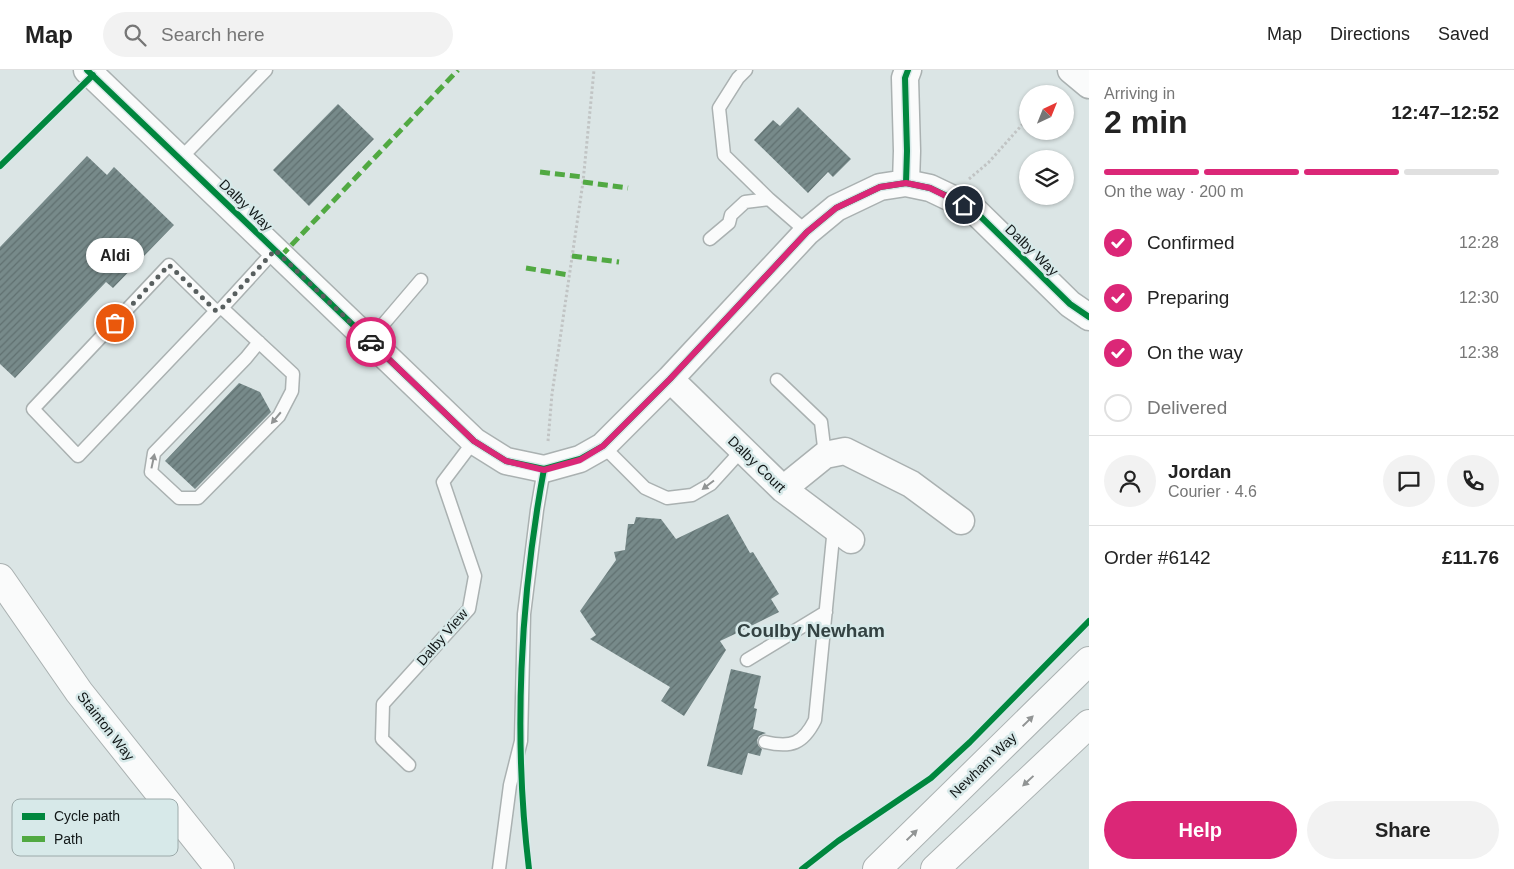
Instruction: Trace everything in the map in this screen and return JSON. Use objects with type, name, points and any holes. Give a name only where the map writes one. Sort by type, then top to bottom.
[{"type":"street","name":"Dalby Way","points":[[87,70],[474,441],[506,461],[544,470],[580,460],[603,446],[670,379],[807,232],[836,208],[880,187],[906,183],[930,188],[976,212],[1070,304],[1089,317]]},
{"type":"street","points":[[906,183],[905,78],[908,70]]},
{"type":"street","points":[[1071,70],[1089,85]]},
{"type":"street","name":"Dalby Court","points":[[670,379],[783,489],[843,533]]},
{"type":"street","points":[[783,489],[824,456],[845,451],[911,484],[961,521]]},
{"type":"street","name":"Stainton Way","points":[[0,578],[78,692],[164,799]]},
{"type":"street","name":"Newham Way","points":[[877,869],[1089,661]]},
{"type":"street","points":[[935,869],[1089,724]]},
{"type":"street","name":"Stainton Way","points":[[178,817],[220,869]]},
{"type":"lane","points":[[180,159],[266,70]]},
{"type":"lane","points":[[746,70],[738,78],[719,108],[724,155],[769,199],[807,232]]},
{"type":"lane","points":[[710,239],[729,224],[732,215],[745,202],[769,199]]},
{"type":"lane","points":[[259,342],[246,358],[154,453],[151,472],[179,498],[198,498],[278,416],[292,391],[293,374],[259,342],[219,310],[169,265],[33,409],[78,456],[219,310],[275,250]]},
{"type":"lane","points":[[369,341],[421,280]]},
{"type":"lane","points":[[777,380],[821,422],[824,456]]},
{"type":"lane","name":"Dalby View","points":[[409,764],[382,739],[383,704],[468,610],[475,576],[443,482],[474,441]]},
{"type":"lane","points":[[603,446],[645,488],[668,498],[692,495],[711,484],[742,450]]},
{"type":"lane","points":[[499,869],[510,785],[521,741],[524,614],[544,470]]},
{"type":"lane","points":[[765,742],[778,745],[798,742],[809,732],[815,720],[826,612],[843,533]]},
{"type":"lane","points":[[747,660],[826,612]]},
{"type":"path","points":[[548,436],[552,394],[583,182],[594,70]]},
{"type":"path","points":[[952,198],[989,162],[1019,128]]},
{"type":"building","points":[[338,104],[374,139],[309,206],[273,170]]},
{"type":"building","points":[[798,107],[851,159],[833,177],[828,172],[808,193],[754,140],[773,120],[780,126]]},
{"type":"building","points":[[87,156],[107,175],[114,167],[174,225],[113,288],[106,282],[15,378],[0,364],[0,247]]},
{"type":"building","points":[[239,383],[260,392],[271,412],[195,489],[165,461]]},
{"type":"building","points":[[728,514],[750,553],[753,552],[779,594],[771,599],[779,612],[741,631],[743,624],[737,633],[720,641],[726,650],[684,716],[661,701],[670,687],[590,639],[596,635],[580,611],[616,560],[614,552],[625,550],[628,524],[634,524],[636,517],[661,519],[676,539]]},
{"type":"building","points":[[731,669],[761,676],[754,708],[757,709],[753,729],[766,733],[759,736],[757,740],[758,745],[762,749],[760,756],[748,753],[742,775],[707,766]]},
{"type":"marked path","points":[[281,256],[458,70]]},
{"type":"marked path","points":[[540,172],[583,177]]},
{"type":"marked path","points":[[583,182],[628,188]]},
{"type":"marked path","points":[[572,256],[619,262]]},
{"type":"marked path","points":[[526,268],[569,275]]},
{"type":"cycle path","points":[[87,70],[474,441],[506,461],[544,469],[580,459],[603,446],[670,379],[807,232],[836,208],[880,187],[906,183],[930,188],[976,212],[1070,304],[1089,317]]},
{"type":"cycle path","points":[[906,183],[905,78],[908,70]]},
{"type":"cycle path","points":[[0,166],[93,75]]},
{"type":"cycle path","points":[[529,869],[521,770],[521,669],[529,568],[544,469]]},
{"type":"cycle path","points":[[802,869],[838,841],[931,778],[970,742],[1089,621]]},
{"type":"way so far","points":[[115,323],[169,265],[216,311],[222,308],[275,250],[371,342]]},
{"type":"place","name":"Aldi","points":[[115,323]]},
{"type":"district","name":"Coulby Newham","points":[[811,630]]},
{"type":"route","points":[[371,342],[474,441],[506,461],[544,470],[580,460],[603,446],[670,379],[807,232],[836,208],[880,187],[906,183],[930,188],[964,205]]}]
